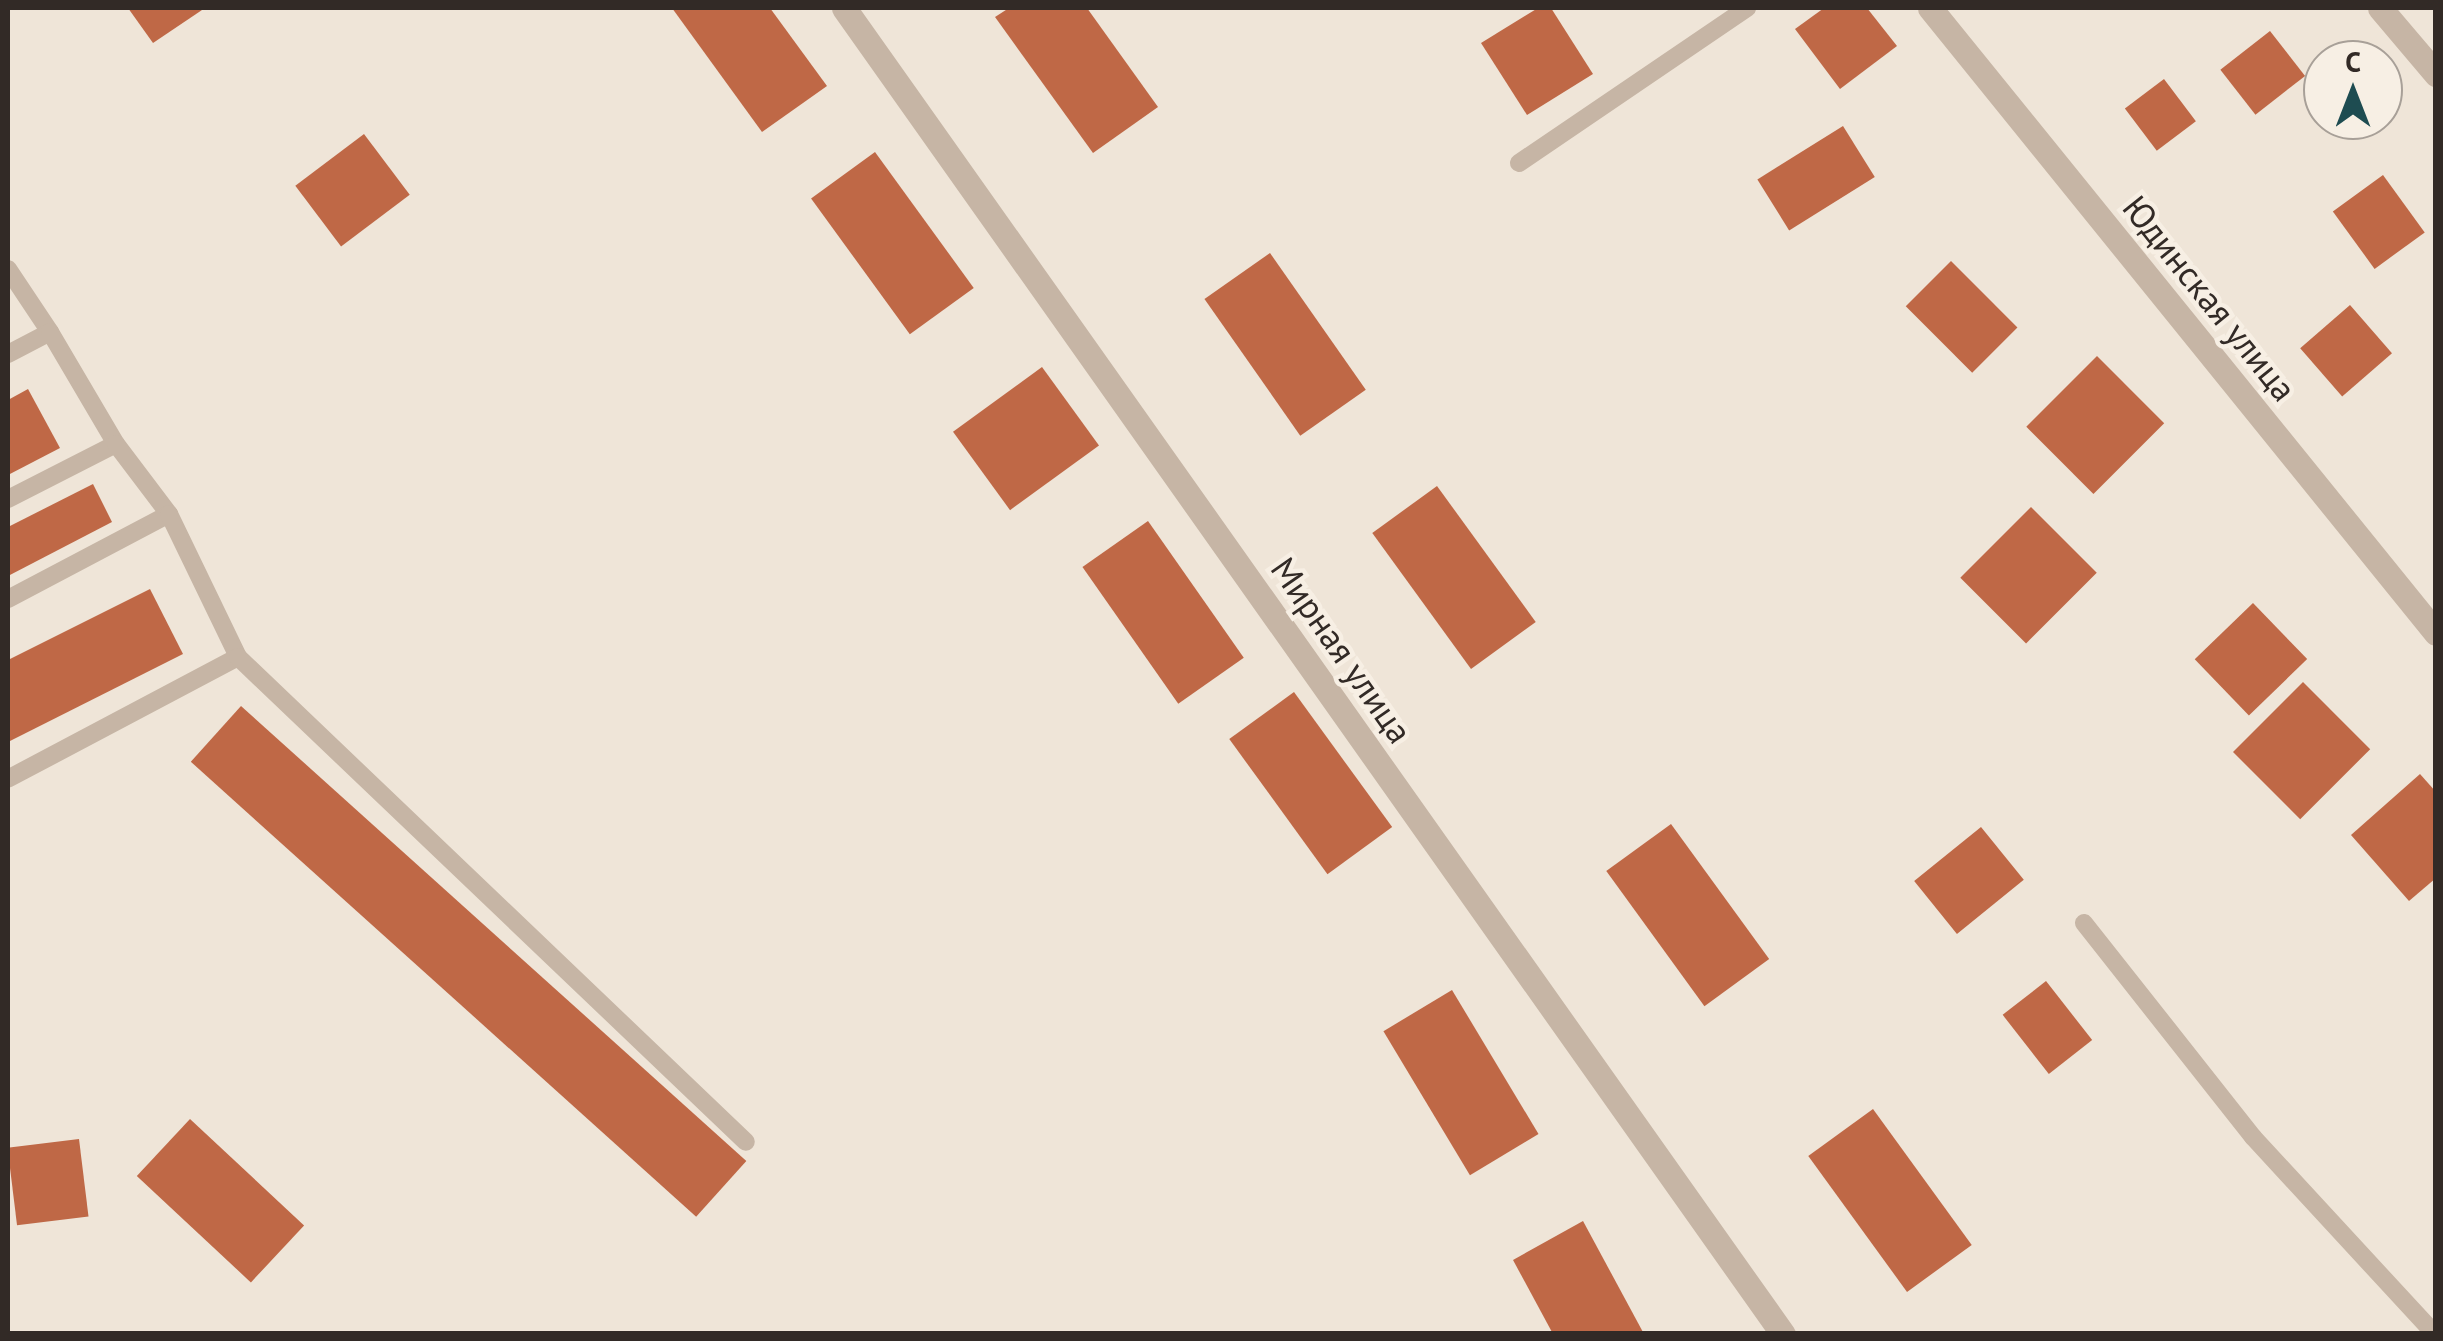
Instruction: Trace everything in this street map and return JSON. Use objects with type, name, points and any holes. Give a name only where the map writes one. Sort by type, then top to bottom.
[{"type":"street","name":"Мирная улица","points":[[844,8],[1783,1334]]},
{"type":"street","name":"Юдинская улица","points":[[1930,8],[2436,633]]},
{"type":"street","points":[[2380,8],[2436,74]]},
{"type":"lane","points":[[1520,163],[1747,8]]},
{"type":"lane","points":[[8,269],[116,444],[169,514],[238,657],[746,1142]]},
{"type":"lane","points":[[8,354],[50,332]]},
{"type":"lane","points":[[8,499],[116,444]]},
{"type":"lane","points":[[8,598],[169,514]]},
{"type":"lane","points":[[8,778],[238,657]]},
{"type":"lane","points":[[2084,922],[2254,1137],[2435,1334]]},
{"type":"building","points":[[128,8],[205,8],[153,43]]},
{"type":"building","points":[[672,8],[770,8],[827,86],[762,132]]},
{"type":"building","points":[[1009,8],[1087,8],[1158,107],[1093,153],[995,17]]},
{"type":"building","points":[[1538,8],[1551,8],[1593,74],[1527,115],[1481,43]]},
{"type":"building","points":[[1824,8],[1867,8],[1897,46],[1840,89],[1795,29]]},
{"type":"building","points":[[2270,31],[2303,78],[2255,115],[2220,70]]},
{"type":"building","points":[[2164,79],[2196,121],[2157,151],[2125,108]]},
{"type":"building","points":[[1843,126],[1875,177],[1789,230],[1757,180]]},
{"type":"building","points":[[364,134],[410,195],[341,246],[295,186]]},
{"type":"building","points":[[875,152],[974,288],[910,334],[811,198]]},
{"type":"building","points":[[2383,175],[2425,232],[2375,269],[2333,211]]},
{"type":"building","points":[[1270,253],[1366,390],[1300,436],[1204,299]]},
{"type":"building","points":[[1951,261],[2017,327],[1972,373],[1906,306]]},
{"type":"building","points":[[2350,305],[2392,353],[2342,397],[2300,348]]},
{"type":"building","points":[[2097,356],[2164,423],[2093,494],[2026,427]]},
{"type":"building","points":[[1042,367],[1099,445],[1010,510],[953,432]]},
{"type":"building","points":[[28,389],[60,448],[8,475],[8,400]]},
{"type":"building","points":[[93,484],[112,522],[8,576],[8,527]]},
{"type":"building","points":[[1437,486],[1536,622],[1471,669],[1372,533]]},
{"type":"building","points":[[2031,507],[2097,573],[2026,643],[1960,578]]},
{"type":"building","points":[[1148,521],[1244,658],[1178,704],[1082,567]]},
{"type":"building","points":[[150,589],[183,654],[8,742],[8,660]]},
{"type":"building","points":[[2253,603],[2307,659],[2249,715],[2195,659]]},
{"type":"building","points":[[2303,682],[2370,749],[2300,819],[2233,752]]},
{"type":"building","points":[[1294,692],[1392,827],[1327,874],[1229,739]]},
{"type":"building","points":[[241,706],[746,1161],[696,1217],[191,762]]},
{"type":"building","points":[[2420,774],[2436,792],[2436,878],[2409,901],[2351,835]]},
{"type":"building","points":[[1671,824],[1769,959],[1704,1006],[1606,871]]},
{"type":"building","points":[[1981,827],[2024,880],[1957,934],[1914,881]]},
{"type":"building","points":[[2046,981],[2092,1040],[2049,1074],[2003,1015]]},
{"type":"building","points":[[1452,990],[1539,1134],[1470,1175],[1383,1031]]},
{"type":"building","points":[[1873,1109],[1972,1245],[1907,1292],[1808,1156]]},
{"type":"building","points":[[190,1119],[304,1225],[251,1282],[137,1176]]},
{"type":"building","points":[[79,1139],[89,1216],[17,1225],[8,1148]]},
{"type":"building","points":[[1583,1221],[1644,1334],[1553,1334],[1513,1260]]}]
